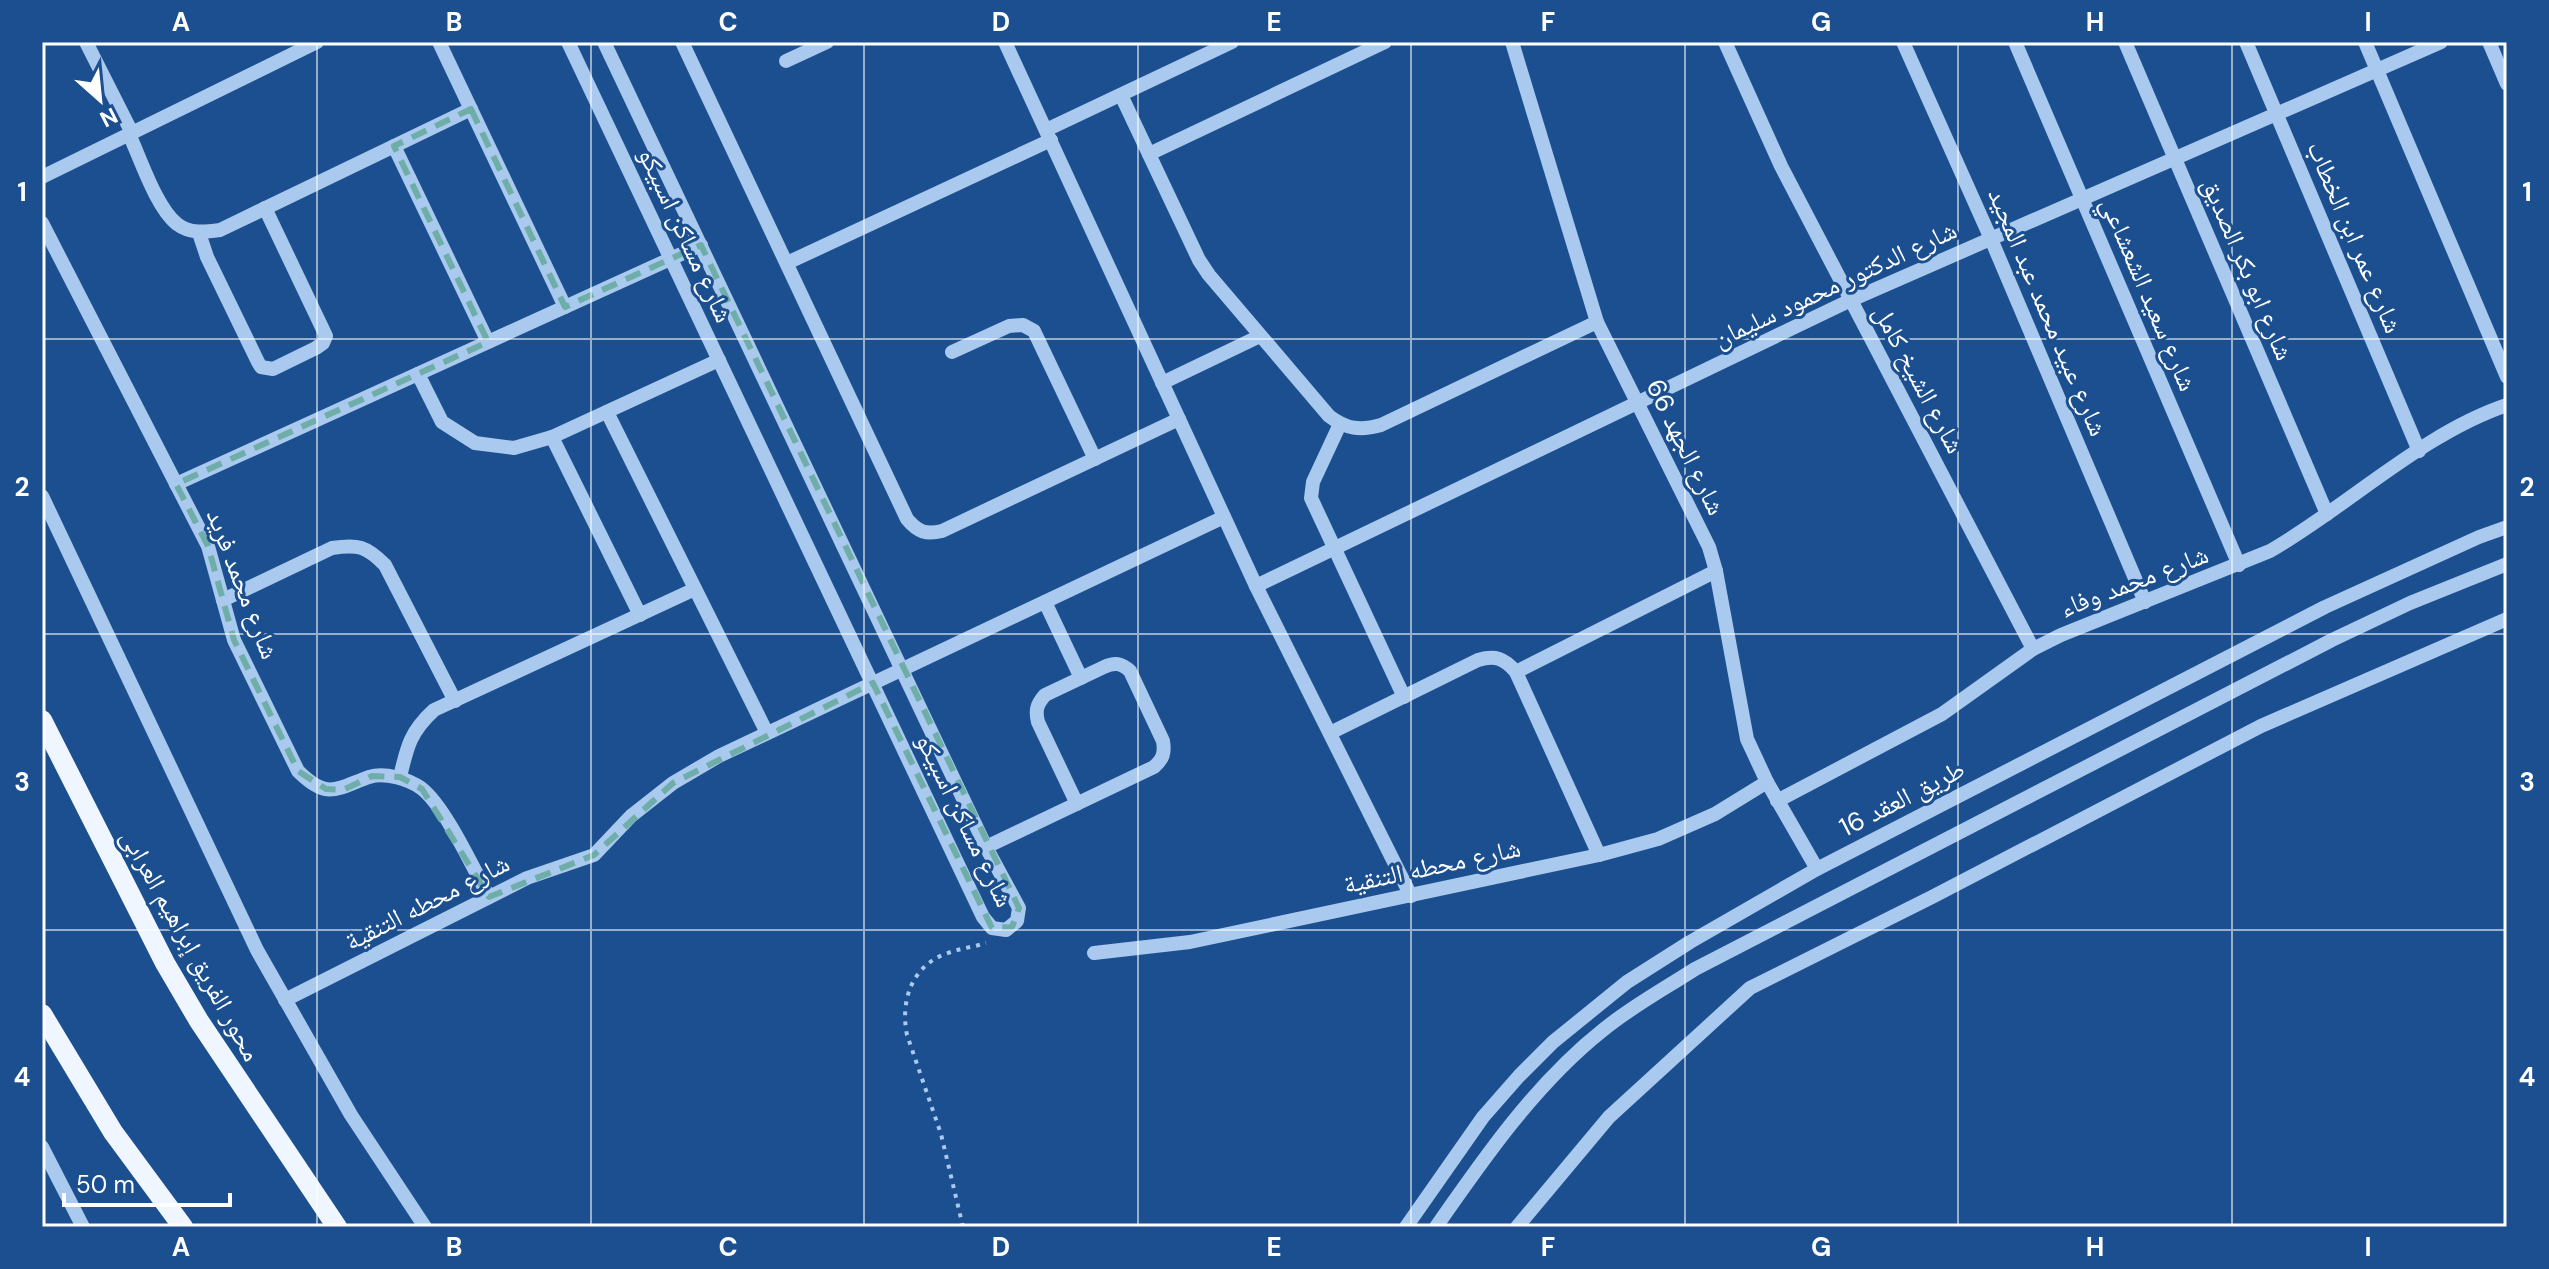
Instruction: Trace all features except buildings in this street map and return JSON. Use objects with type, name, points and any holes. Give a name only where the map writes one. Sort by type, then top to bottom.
[{"type":"main road","name":"محور الفريق إبراهيم العرابى","points":[[42,720],[192,1010],[337,1227]]},
{"type":"main road","points":[[42,1014],[113,1132],[183,1227]]},
{"type":"street","points":[[86,42],[165,210],[179,225],[199,233],[220,230],[471,109]]},
{"type":"street","points":[[42,177],[317,42]]},
{"type":"street","points":[[439,42],[565,307]]},
{"type":"street","name":"شارع مساكن اسبيكو","points":[[568,42],[986,924],[999,931],[1006,930],[1017,921],[1019,908],[986,847],[604,42]]},
{"type":"street","points":[[682,42],[907,519],[916,530],[929,535],[942,531],[1179,419]]},
{"type":"street","points":[[786,61],[827,42]]},
{"type":"street","points":[[1023,42],[1007,46],[1256,586],[1411,896]]},
{"type":"street","points":[[787,263],[1048,135],[1208,47],[1232,42]]},
{"type":"street","points":[[1149,154],[1385,42]]},
{"type":"street","name":"شارع الجهد 66","points":[[1512,42],[1597,322],[1699,524],[1716,571],[1747,739],[1777,801],[1817,869]]},
{"type":"street","name":"شارع الشيخ كامل","points":[[1725,42],[1781,166],[2033,649]]},
{"type":"street","name":"شارع عبيد محمد عبد المجيد","points":[[1903,42],[1991,239],[2145,602]]},
{"type":"street","name":"شارع سعيد الشعشاعي","points":[[2015,42],[2239,565]]},
{"type":"street","name":"شارع ابو بكر الصديق","points":[[2125,42],[2327,514]]},
{"type":"street","name":"شارع عمر ابن الخطاب","points":[[2246,42],[2419,451]]},
{"type":"street","points":[[2365,42],[2507,377]]},
{"type":"street","name":"شارع الدكتور محمود سليمان","points":[[1256,586],[1851,300],[2441,42]]},
{"type":"street","points":[[2489,42],[2507,84]]},
{"type":"street","points":[[1121,95],[1199,260],[1260,336],[1329,416],[1340,424],[1353,429],[1381,425],[1597,322]]},
{"type":"street","points":[[394,146],[488,342]]},
{"type":"street","points":[[199,233],[207,257],[258,362],[267,370],[273,369],[316,348],[326,336],[265,208]]},
{"type":"street","name":"شارع محمد فريد","points":[[42,223],[208,546],[234,640],[298,771],[310,783],[326,789],[343,790],[372,776],[400,777]]},
{"type":"street","points":[[176,484],[701,245]]},
{"type":"street","points":[[952,352],[1009,326],[1023,325],[1034,331],[1095,459]]},
{"type":"street","points":[[1162,383],[1260,336]]},
{"type":"street","points":[[418,374],[442,422],[475,443],[514,448],[552,437],[719,360]]},
{"type":"street","name":"شارع محمد وفاء","points":[[1777,801],[1942,714],[2033,649],[2270,551],[2450,430],[2507,405]]},
{"type":"street","points":[[607,412],[767,733],[1224,517]]},
{"type":"street","points":[[1340,424],[1310,490],[1311,498],[1404,697]]},
{"type":"street","points":[[552,437],[640,615]]},
{"type":"street","points":[[42,496],[250,937],[351,1115],[425,1227]]},
{"type":"street","name":"طريق العقد 16","points":[[1406,1227],[1483,1117],[1553,1042],[1627,982],[1817,869],[2325,607],[2507,527]]},
{"type":"street","points":[[223,600],[332,548],[352,545],[371,551],[385,565],[455,701]]},
{"type":"street","points":[[1436,1227],[1488,1154],[1575,1054],[1630,1010],[1695,969],[2332,640],[2410,603],[2507,564]]},
{"type":"street","points":[[1516,672],[1716,571]]},
{"type":"street","points":[[489,897],[439,807],[422,789],[400,777],[409,740],[419,723],[434,710],[695,589]]},
{"type":"street","points":[[1045,602],[1081,678]]},
{"type":"street","points":[[1517,1227],[1609,1117],[1750,988],[2261,726],[2507,619]]},
{"type":"street","points":[[1330,733],[1478,660],[1492,656],[1506,660],[1516,672],[1599,855]]},
{"type":"street","points":[[986,847],[1077,804],[1154,767],[1161,760],[1165,751],[1163,741],[1130,671],[1122,665],[1113,663],[1045,695],[1038,702],[1035,712],[1077,804]]},
{"type":"street","name":"شارع محطه التنقية","points":[[285,1000],[527,878],[594,855],[631,816],[673,783],[767,733]]},
{"type":"street","name":"شارع محطه التنقية","points":[[1094,953],[1190,942],[1599,855],[1658,839],[1715,814],[1767,782]]},
{"type":"street","points":[[42,1147],[83,1227]]},
{"type":"path","points":[[963,1227],[941,1134],[907,1035],[905,1002],[910,986],[932,960],[984,944],[1006,930]]},
{"type":"highlighted area","points":[[471,109],[565,307],[701,245],[1019,908],[1012,927],[992,928],[873,683],[673,783],[594,855],[489,897],[422,789],[400,777],[372,776],[343,790],[326,789],[298,771],[234,640],[208,546],[176,484],[488,342],[394,146]]}]
